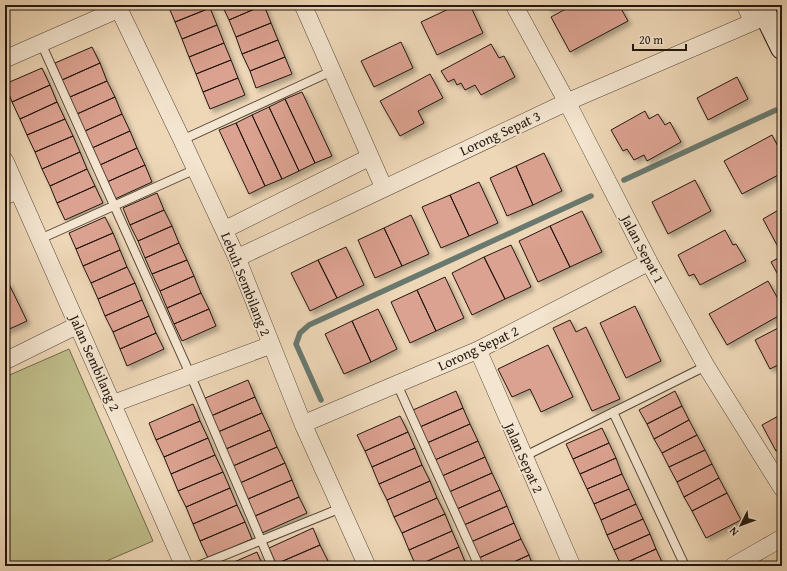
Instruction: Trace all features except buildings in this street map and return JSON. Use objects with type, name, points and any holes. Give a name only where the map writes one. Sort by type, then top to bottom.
[{"type":"main road","points":[[760,14],[782,48]]},
{"type":"street","points":[[303,5],[384,188]]},
{"type":"street","name":"Jalan Sepat 1","points":[[514,5],[567,102],[649,262],[706,366],[782,488]]},
{"type":"street","points":[[745,5],[760,14]]},
{"type":"street","points":[[5,59],[118,7]]},
{"type":"street","name":"Lebuh Sembilang 2","points":[[118,7],[237,258],[304,424],[367,566]]},
{"type":"street","name":"Lorong Sepat 3","points":[[237,258],[567,102],[760,14]]},
{"type":"street","points":[[224,230],[370,157]]},
{"type":"street","name":"Jalan Sembilang 2","points":[[5,161],[12,193],[40,239],[184,566]]},
{"type":"street","name":"Lorong Sepat 2","points":[[304,424],[478,350],[649,262]]},
{"type":"street","points":[[5,360],[78,326]]},
{"type":"street","points":[[112,404],[271,345]]},
{"type":"street","name":"Jalan Sepat 2","points":[[478,350],[572,566]]},
{"type":"street","points":[[733,566],[782,538]]},
{"type":"lane","points":[[41,43],[190,374],[272,566]]},
{"type":"lane","points":[[182,140],[332,71]]},
{"type":"lane","points":[[40,239],[196,169]]},
{"type":"lane","points":[[523,456],[706,366]]},
{"type":"lane","points":[[397,384],[479,566]]},
{"type":"lane","points":[[613,412],[685,566]]},
{"type":"lane","points":[[198,566],[342,508]]},
{"type":"shaded area","points":[[69,349],[153,541],[95,566],[5,566],[5,377]]},
{"type":"waterway","points":[[624,180],[776,110]]},
{"type":"waterway","points":[[321,400],[296,344],[300,333],[309,325],[591,196]]}]
